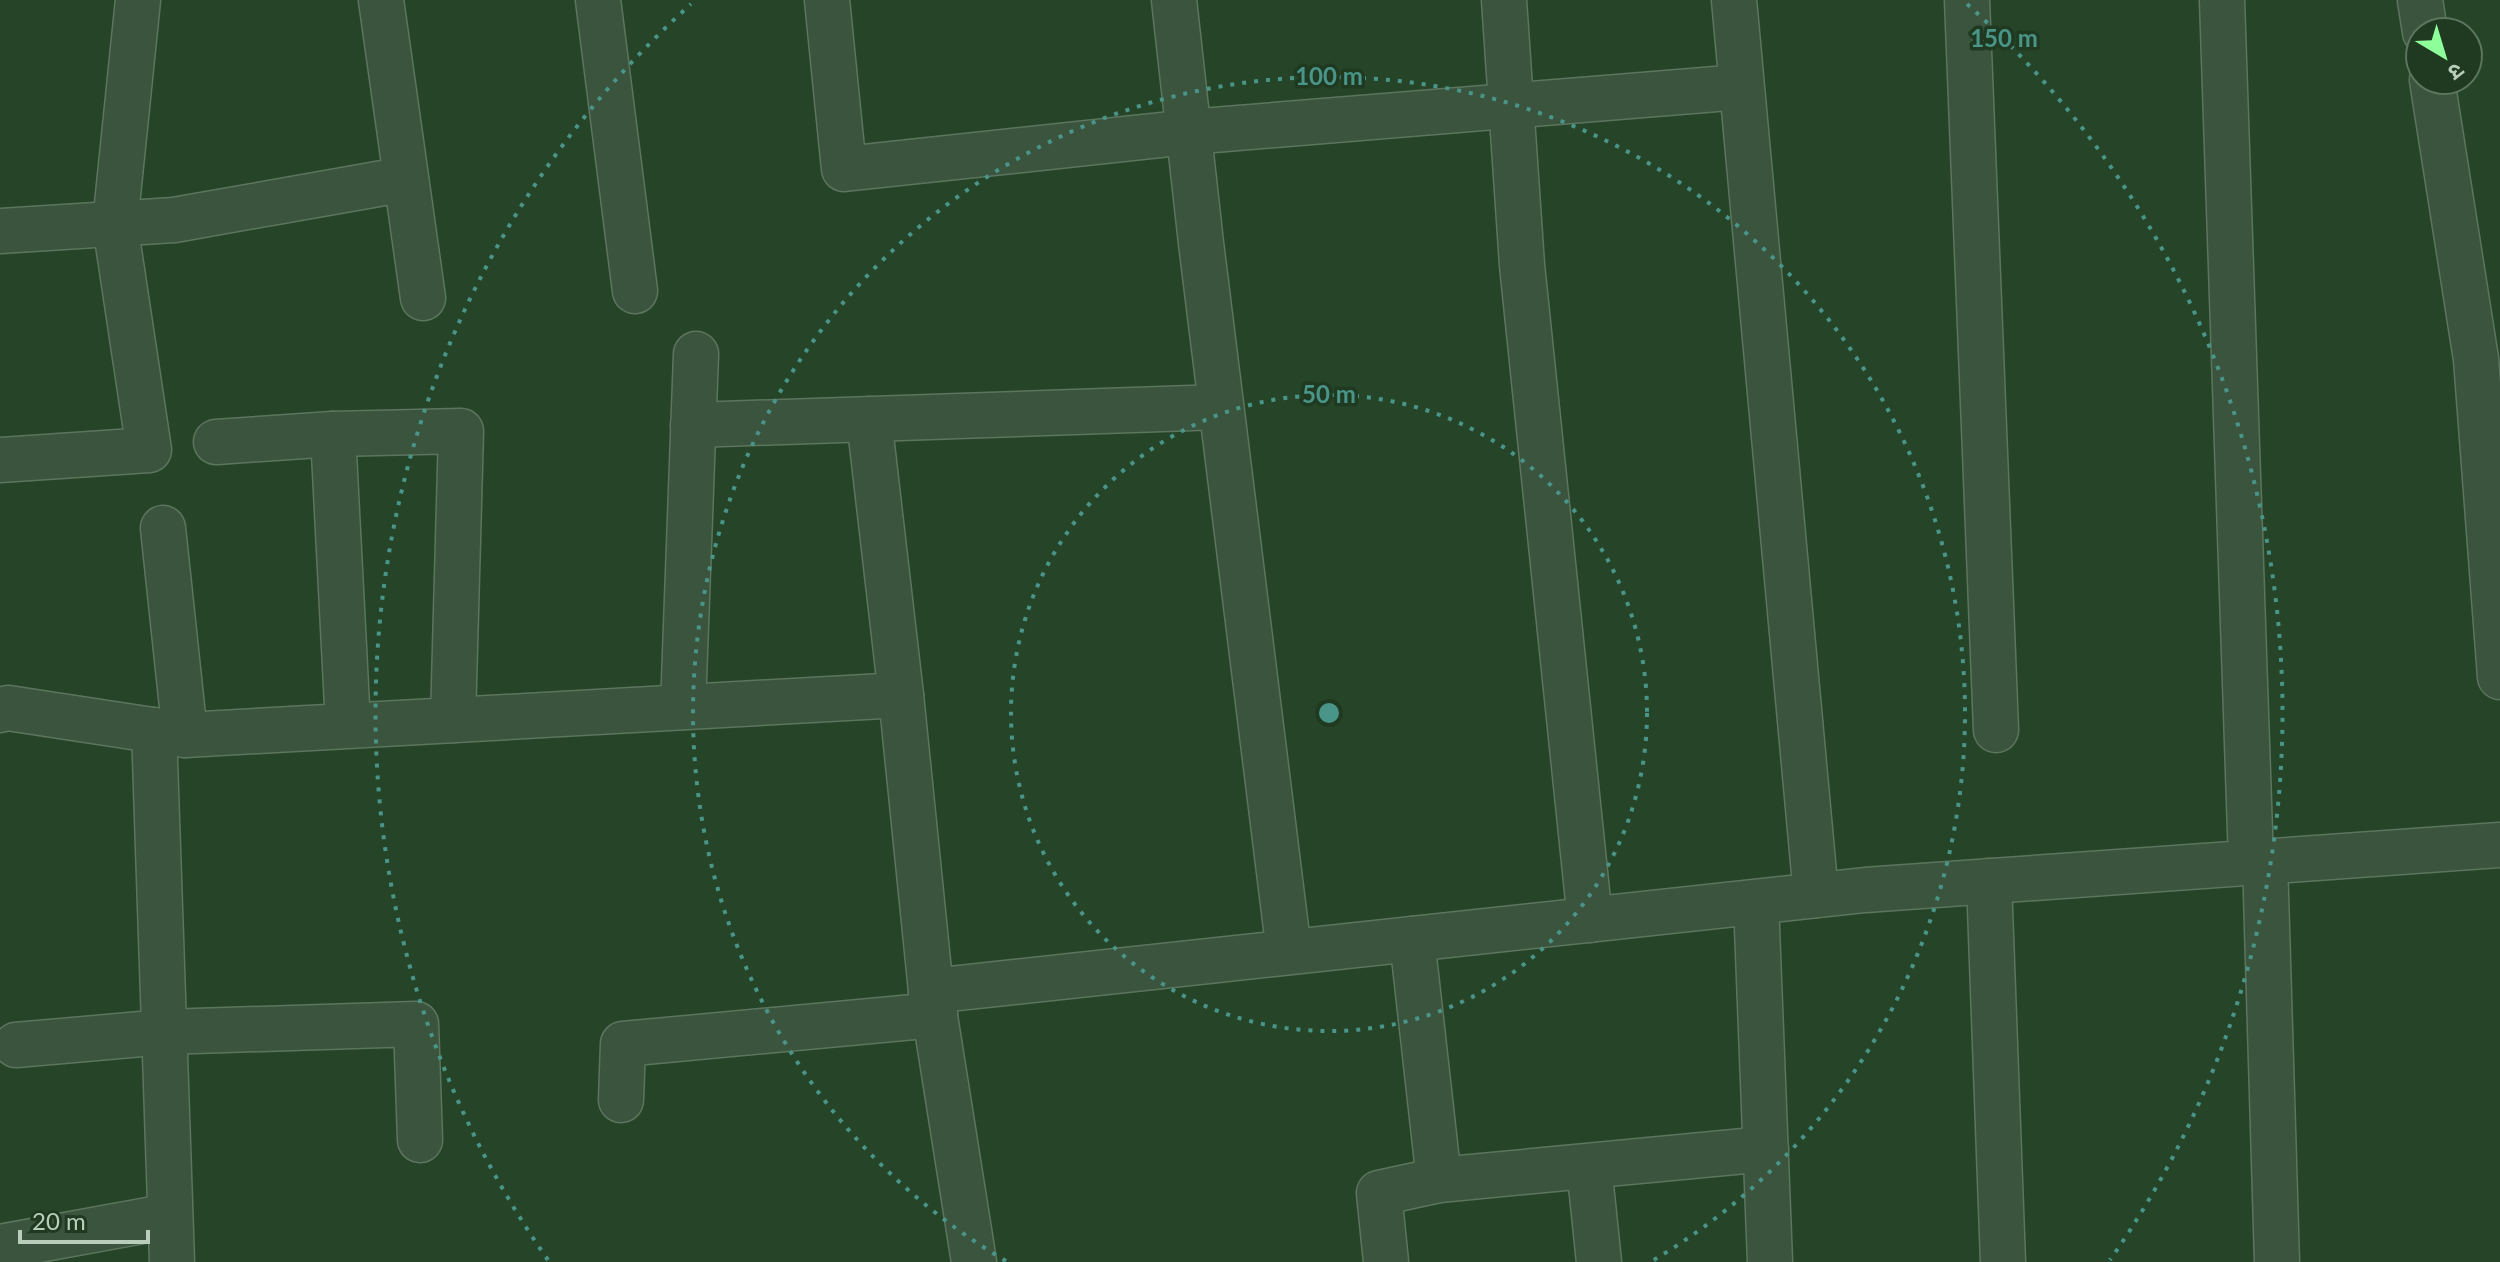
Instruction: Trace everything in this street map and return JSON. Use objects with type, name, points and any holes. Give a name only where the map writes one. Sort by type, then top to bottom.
[{"type":"street","points":[[0,460],[149,450],[115,224],[138,0]]},
{"type":"street","points":[[381,0],[423,298]]},
{"type":"street","points":[[598,0],[635,291]]},
{"type":"street","points":[[827,0],[844,169],[1189,132],[1741,87]]},
{"type":"street","points":[[1174,0],[1289,952]]},
{"type":"street","points":[[1504,0],[1522,265],[1590,920]]},
{"type":"street","points":[[1734,0],[1816,895]]},
{"type":"street","points":[[1967,0],[1996,730]]},
{"type":"street","points":[[2222,0],[2277,1262]]},
{"type":"street","points":[[2435,96],[2488,358],[2500,677]]},
{"type":"street","points":[[0,231],[174,220],[406,179]]},
{"type":"street","points":[[683,707],[696,354]]},
{"type":"street","points":[[693,425],[1221,407]]},
{"type":"street","points":[[869,419],[933,1003],[974,1262]]},
{"type":"street","points":[[216,442],[333,434],[461,431],[453,720]]},
{"type":"street","points":[[333,434],[348,725]]},
{"type":"street","points":[[163,528],[169,732],[164,1032],[172,1262]]},
{"type":"street","points":[[0,710],[8,708],[169,732],[901,695]]},
{"type":"street","points":[[621,1100],[623,1044],[1289,952],[1816,895],[2500,845]]},
{"type":"street","points":[[1989,881],[2003,1262]]},
{"type":"street","points":[[1756,902],[1770,1262]]},
{"type":"street","points":[[1412,939],[1439,1180]]},
{"type":"street","points":[[16,1045],[164,1032],[416,1024],[420,1140]]},
{"type":"street","points":[[1386,1262],[1379,1193],[1439,1180],[1766,1149]]},
{"type":"street","points":[[1589,1166],[1599,1262]]},
{"type":"street","points":[[0,1247],[170,1216]]}]
